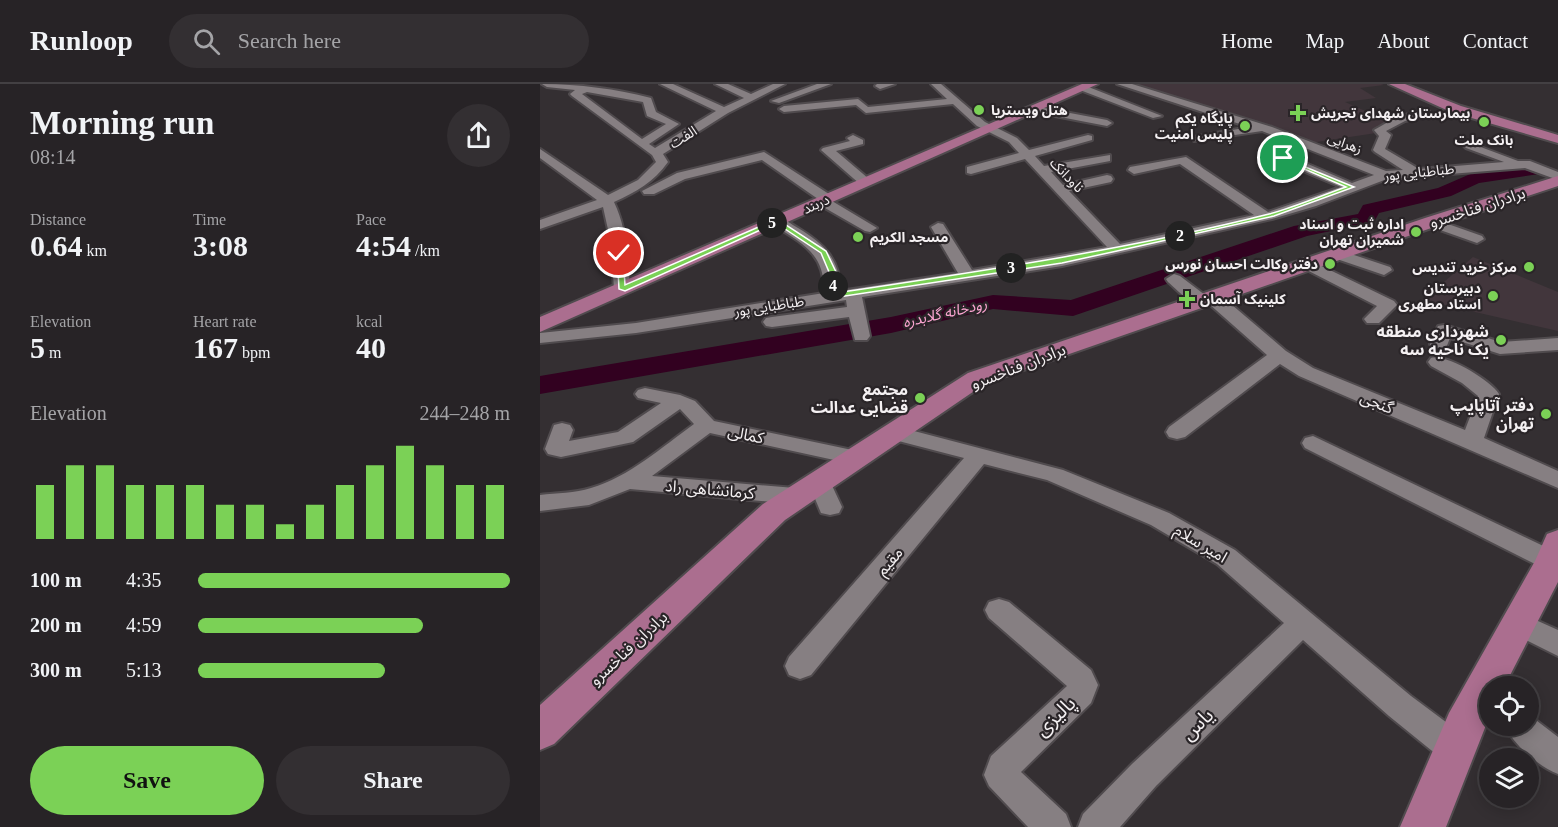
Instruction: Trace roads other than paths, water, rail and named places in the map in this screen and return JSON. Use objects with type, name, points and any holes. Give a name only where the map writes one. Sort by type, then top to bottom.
[{"type":"main road","points":[[1395,84],[1456,109],[1558,137]]},
{"type":"main road","points":[[1405,84],[1465,108],[1558,137]]},
{"type":"main road","name":"دربند","points":[[540,325],[1087,86]]},
{"type":"main road","name":"برادران فناخسرو","points":[[542,727],[774,512],[977,378],[1431,222],[1555,172]]},
{"type":"main road","points":[[1494,676],[1555,551]]},
{"type":"main road","points":[[1422,827],[1454,748],[1479,705]]},
{"type":"street","points":[[547,84],[623,94],[648,100],[651,114],[674,124],[641,144]]},
{"type":"street","points":[[665,84],[724,111]]},
{"type":"street","points":[[720,84],[750,97]]},
{"type":"street","points":[[771,86],[776,101],[826,84]]},
{"type":"street","name":"ناودانک","points":[[936,84],[981,124],[1013,140],[1117,249]]},
{"type":"street","name":"زهرایی","points":[[1122,84],[1263,127],[1385,174]]},
{"type":"street","points":[[540,93],[564,85]]},
{"type":"street","name":"الفت","points":[[540,225],[606,200],[636,185],[659,170],[662,162],[656,153],[724,111],[771,86]]},
{"type":"street","points":[[1087,86],[1157,116]]},
{"type":"street","points":[[623,94],[638,88]]},
{"type":"street","points":[[586,90],[575,94],[656,153]]},
{"type":"street","points":[[784,109],[858,102],[866,110],[954,101]]},
{"type":"street","points":[[1112,111],[1133,107]]},
{"type":"street","points":[[1033,109],[1107,123]]},
{"type":"street","points":[[1414,171],[1379,150],[1385,135],[1378,130],[1401,119],[1425,119]]},
{"type":"street","points":[[1198,139],[1263,127]]},
{"type":"street","points":[[853,138],[859,142],[827,150],[865,182]]},
{"type":"street","points":[[970,170],[1088,138]]},
{"type":"street","points":[[1470,147],[1524,165]]},
{"type":"street","points":[[540,152],[606,200],[611,209],[619,253],[622,289]]},
{"type":"street","points":[[732,152],[764,156],[825,200],[870,228]]},
{"type":"street","points":[[649,190],[681,176],[764,156]]},
{"type":"street","points":[[1042,170],[1106,158]]},
{"type":"street","points":[[1283,158],[1351,187]]},
{"type":"street","points":[[1134,170],[1182,160],[1265,216]]},
{"type":"street","name":"طباطبایی پور","points":[[540,338],[636,328],[1032,265],[1117,249],[1265,216],[1311,203],[1385,174],[1524,165],[1555,172]]},
{"type":"street","points":[[1060,189],[1107,179]]},
{"type":"street","points":[[777,221],[824,252],[832,272],[832,296]]},
{"type":"street","points":[[1431,222],[1477,239]]},
{"type":"street","points":[[938,227],[967,275]]},
{"type":"street","points":[[1336,254],[1384,270]]},
{"type":"street","points":[[1307,264],[1388,305],[1373,319]]},
{"type":"street","points":[[1032,265],[1043,280]]},
{"type":"street","name":"گنجی","points":[[1174,279],[1207,299],[1306,372],[1435,425],[1558,480]]},
{"type":"street","points":[[772,322],[859,324],[854,293]]},
{"type":"street","points":[[1471,443],[1489,394],[1438,353],[1444,330],[1500,348],[1558,344]]},
{"type":"street","points":[[1177,432],[1280,355]]},
{"type":"street","name":"کمالی","points":[[645,394],[688,404],[701,415],[706,426],[857,458]]},
{"type":"street","points":[[560,440],[625,437],[678,401]]},
{"type":"street","points":[[540,503],[588,497],[606,492],[625,482],[706,426]]},
{"type":"street","name":"امیر سلام","points":[[895,433],[1054,475],[1160,519],[1226,557],[1400,706],[1454,748]]},
{"type":"street","points":[[1313,443],[1555,551]]},
{"type":"street","name":"مقیم","points":[[800,666],[979,455]]},
{"type":"street","name":"کرمانشاهی راد","points":[[625,482],[795,496]]},
{"type":"street","points":[[820,482],[830,507]]},
{"type":"street","name":"پالیزی","points":[[999,610],[1080,679],[1083,685],[1080,693],[1003,767],[1001,775],[1053,827]]},
{"type":"street","name":"یاس","points":[[1096,827],[1144,775],[1302,623]]},
{"type":"street","points":[[1518,623],[1558,644]]},
{"type":"street","points":[[1533,736],[1558,758]]},
{"type":"waterway","name":"رودخانه گلابدره","points":[[540,385],[891,325],[993,302],[1073,308],[1302,231],[1367,218],[1370,209],[1444,192],[1475,178],[1533,170]]},
{"type":"place","name":"هتل ویستریا","points":[[979,110]]},
{"type":"place","name":"بیمارستان شهدای تجریش","points":[[1298,113]]},
{"type":"place","name":"بانک ملت","points":[[1484,122]]},
{"type":"place","name":"پایگاه یکم پلیس امنیت","points":[[1245,126]]},
{"type":"place","name":"اداره ثبت و اسناد شمیران تهران","points":[[1416,232]]},
{"type":"place","name":"مسجد الکریم","points":[[858,237]]},
{"type":"place","name":"دفتر وکالت احسان نورس","points":[[1330,264]]},
{"type":"place","name":"مرکز خرید تندیس","points":[[1529,267]]},
{"type":"place","name":"دبیرستان استاد مطهری","points":[[1493,296]]},
{"type":"place","name":"کلینیک آسمان","points":[[1187,299]]},
{"type":"place","name":"شهرداری منطقه یک ناحیه سه","points":[[1501,340]]},
{"type":"place","name":"مجتمع قضایی عدالت","points":[[920,398]]},
{"type":"place","name":"دفتر آتاپایپ تهران","points":[[1546,414]]}]
